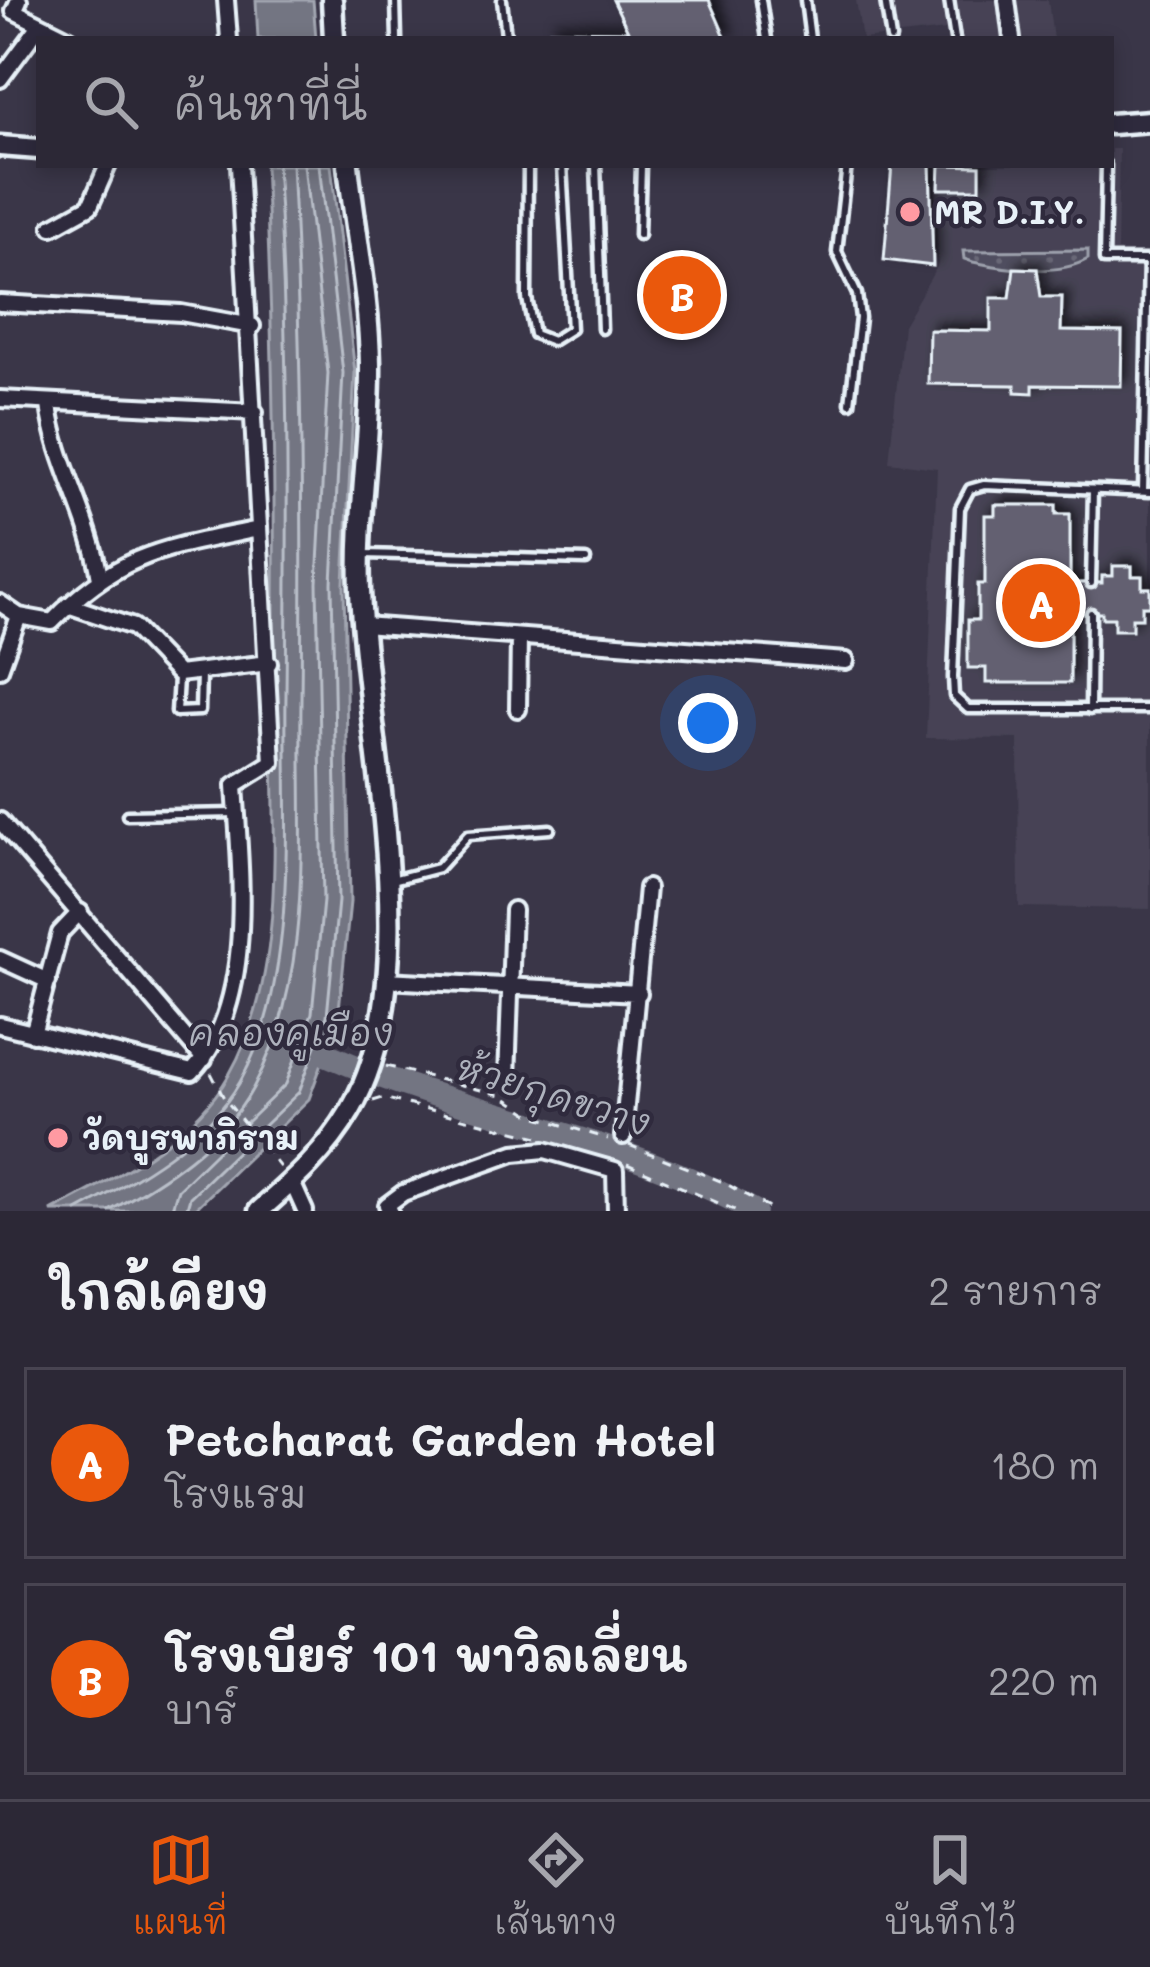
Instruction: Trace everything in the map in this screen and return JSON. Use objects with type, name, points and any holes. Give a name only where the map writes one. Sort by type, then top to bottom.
[{"type":"street","points":[[19,0],[14,11],[64,36]]},
{"type":"street","points":[[226,0],[229,36]]},
{"type":"street","points":[[332,0],[334,36]]},
{"type":"street","points":[[1007,0],[1012,36]]},
{"type":"street","points":[[0,79],[40,25]]},
{"type":"street","points":[[1117,124],[1150,124]]},
{"type":"street","points":[[0,146],[36,149]]},
{"type":"street","points":[[52,227],[90,206],[107,168]]},
{"type":"street","points":[[0,1024],[193,1072],[218,1036],[243,908],[235,785],[272,762],[252,326],[239,168]]},
{"type":"street","points":[[259,1211],[318,1158],[353,1106],[373,1051],[385,980],[389,880],[362,625],[370,362],[348,168]]},
{"type":"street","points":[[0,303],[182,313],[252,326]]},
{"type":"street","points":[[0,399],[255,412]]},
{"type":"street","points":[[49,405],[52,426],[92,528],[100,578]]},
{"type":"street","points":[[0,603],[19,616],[52,622],[100,578],[154,550],[259,529]]},
{"type":"street","points":[[68,605],[134,627],[178,674],[269,663]]},
{"type":"street","points":[[0,669],[19,616]]},
{"type":"street","points":[[362,625],[846,661]]},
{"type":"street","points":[[518,710],[519,637]]},
{"type":"street","points":[[0,820],[204,1060]]},
{"type":"street","points":[[623,1136],[647,888]]},
{"type":"street","points":[[507,1079],[513,910]]},
{"type":"street","points":[[33,1034],[60,933],[80,912]]},
{"type":"street","points":[[0,958],[48,980]]},
{"type":"street","points":[[385,980],[639,993]]},
{"type":"street","points":[[390,1211],[388,1204],[403,1193],[514,1154],[545,1150],[615,1170],[616,1208],[595,1211]]},
{"type":"street","points":[[292,1182],[305,1211]]},
{"type":"lane","points":[[396,0],[398,36]]},
{"type":"lane","points":[[502,0],[506,36]]},
{"type":"lane","points":[[760,0],[766,36]]},
{"type":"lane","points":[[805,0],[810,36]]},
{"type":"lane","points":[[885,0],[891,36]]},
{"type":"lane","points":[[949,0],[955,36]]},
{"type":"lane","points":[[529,168],[527,298],[534,334],[553,341],[571,329],[562,168]]},
{"type":"lane","points":[[596,168],[602,328]]},
{"type":"lane","points":[[639,235],[641,168]]},
{"type":"lane","points":[[847,168],[837,252],[857,294],[860,318],[850,403]]},
{"type":"lane","points":[[1106,168],[1104,260],[1149,260],[1146,491],[984,485],[963,496],[952,677],[954,696],[968,710],[1150,710]]},
{"type":"lane","points":[[1091,583],[1094,490]]},
{"type":"lane","points":[[362,554],[586,560]]},
{"type":"lane","points":[[1090,710],[1091,613]]},
{"type":"lane","points":[[178,674],[176,712],[200,711],[201,671]]},
{"type":"lane","points":[[127,814],[237,813]]},
{"type":"lane","points":[[389,880],[419,877],[438,868],[468,835],[550,830]]},
{"type":"path","points":[[373,1051],[389,1070],[501,1095],[531,1115],[647,1151],[723,1182],[774,1211]]},
{"type":"path","points":[[204,1060],[224,1098],[272,1156]]},
{"type":"shaded area","points":[[856,0],[1048,0],[1053,36],[949,36],[947,30],[862,36]]},
{"type":"shaded area","points":[[1114,149],[1119,149],[1117,251],[1150,253],[1150,909],[1019,907],[1018,739],[926,738],[937,468],[889,462],[903,325],[938,265],[936,190],[980,190],[981,168],[1114,168]]},
{"type":"shaded area","points":[[1088,250],[1088,259],[1076,265],[1031,270],[973,262],[964,259],[963,251]]},
{"type":"water","points":[[256,0],[313,0],[316,36],[258,36]]},
{"type":"water","name":"คลองคูเมือง","points":[[265,168],[331,168],[355,372],[344,583],[350,902],[338,1019],[309,1099],[193,1211],[51,1211],[150,1155],[195,1119],[229,1075],[261,992],[269,947],[274,854]]},
{"type":"building","points":[[613,0],[709,0],[725,36],[551,36],[550,30],[628,31]]},
{"type":"building","name":"MR D.I.Y.","points":[[892,168],[930,168],[933,266],[884,260]]},
{"type":"building","points":[[940,168],[980,168],[980,189],[939,189]]},
{"type":"building","points":[[1014,268],[1037,269],[1041,297],[1062,297],[1061,331],[1122,332],[1121,386],[1033,385],[1033,393],[1015,392],[1015,385],[928,384],[929,330],[991,331],[991,298],[1010,298]]},
{"type":"building","points":[[995,505],[1056,505],[1056,514],[1070,514],[1070,583],[1102,583],[1102,576],[1113,576],[1113,566],[1132,566],[1132,576],[1142,576],[1142,588],[1150,588],[1150,606],[1142,606],[1142,618],[1132,618],[1132,630],[1114,630],[1114,618],[1102,618],[1102,613],[1070,613],[1070,683],[986,683],[986,668],[968,668],[968,620],[978,620],[978,584],[985,584],[985,515],[995,515]]},
{"type":"waterway","name":"ห้วยกุดขวาง","points":[[328,1055],[434,1095],[651,1164],[754,1211]]},
{"type":"place","name":"MR D.I.Y.","points":[[910,212]]},
{"type":"place","name":"โรงเบียร์ 101 พาวิลเลี่ยน","points":[[682,295]]},
{"type":"place","name":"Petcharat Garden Hotel","points":[[1041,603]]},
{"type":"place","name":"วัดบูรพาภิราม","points":[[58,1138]]}]
